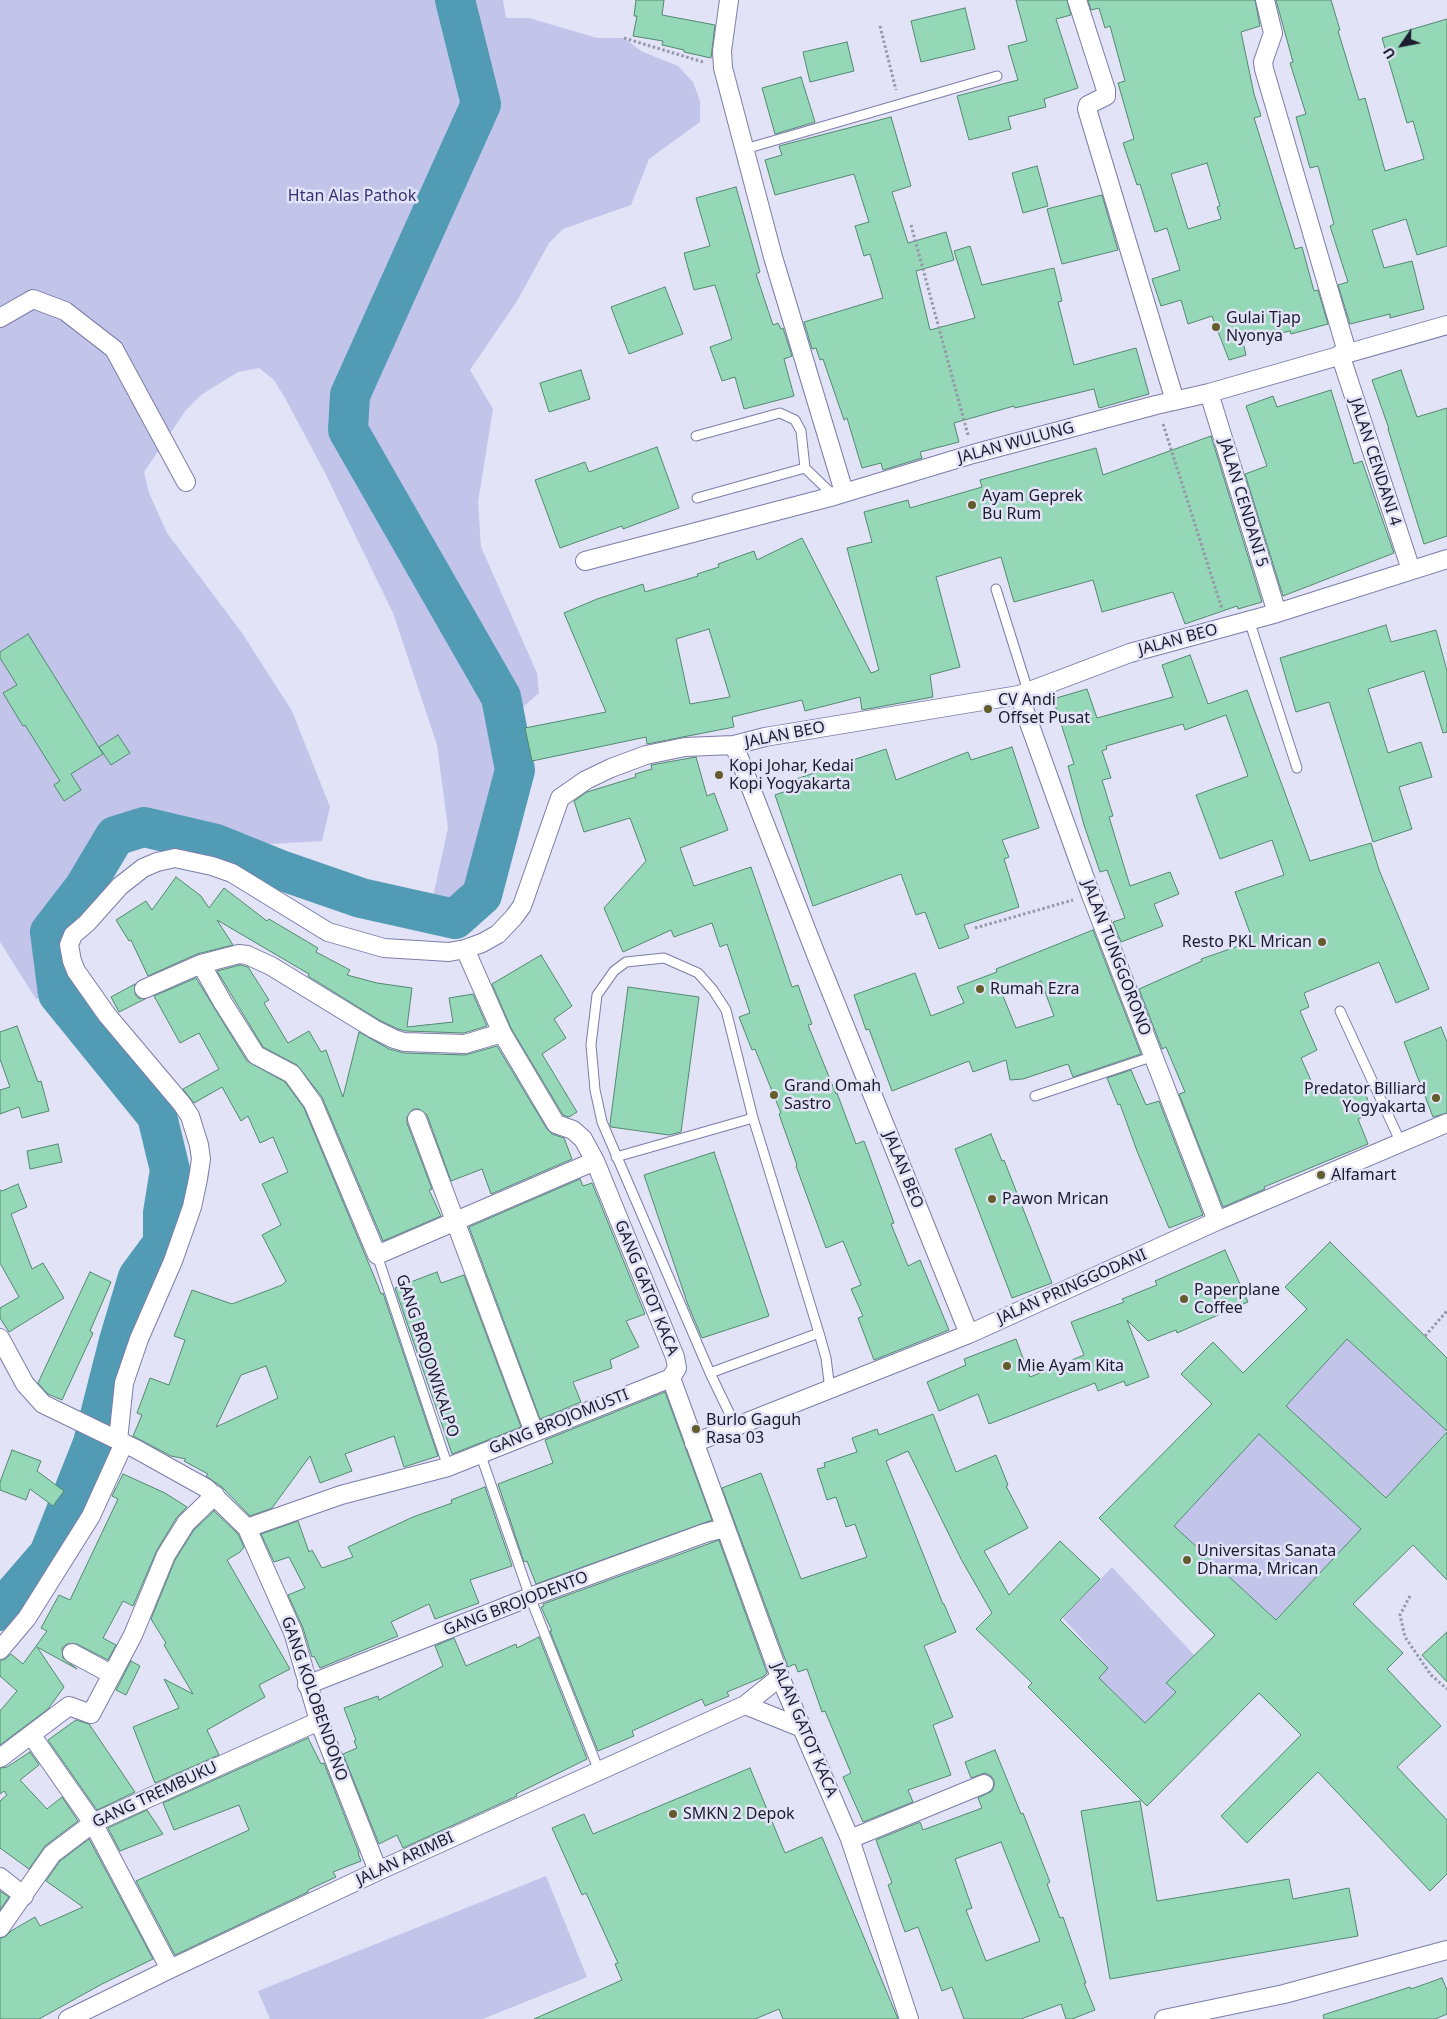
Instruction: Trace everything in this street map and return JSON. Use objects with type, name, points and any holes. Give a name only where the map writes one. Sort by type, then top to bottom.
[{"type":"street","points":[[729,0],[722,50],[723,68],[839,494]]},
{"type":"street","points":[[1077,0],[1106,90],[1106,96],[1088,106],[1087,109],[1176,401]]},
{"type":"street","name":"JALAN CENDANI 4","points":[[1265,0],[1273,33],[1263,62],[1264,70],[1344,353],[1411,570]]},
{"type":"street","points":[[0,318],[33,299],[65,311],[114,349],[186,482]]},
{"type":"street","name":"JALAN WULUNG","points":[[585,560],[839,494],[973,454],[1156,404],[1209,393],[1447,325]]},
{"type":"street","name":"JALAN CENDANI 5","points":[[1209,393],[1277,613]]},
{"type":"street","name":"JALAN BEO","points":[[969,1334],[734,745],[765,737],[1023,693],[1130,653],[1277,613],[1447,559]]},
{"type":"street","name":"JALAN TUNGGORONO","points":[[1023,693],[1091,895],[1217,1221]]},
{"type":"street","points":[[0,1650],[27,1618],[92,1516],[121,1442],[124,1383],[139,1340],[184,1231],[198,1179],[200,1152],[190,1116],[163,1080],[107,1015],[76,971],[72,961],[70,945],[73,934],[87,923],[130,877],[143,868],[157,862],[175,858],[212,866],[232,873],[328,932],[384,948],[449,952],[465,949],[482,943],[498,934],[522,906],[538,864],[556,804],[571,789],[611,768],[646,755],[685,747],[734,745]]},
{"type":"street","name":"GANG GATOT KACA","points":[[465,949],[502,1033],[552,1120],[556,1124],[579,1134],[595,1161],[676,1357],[677,1368],[671,1378],[694,1443]]},
{"type":"street","points":[[144,990],[201,964],[232,954],[247,955],[270,966],[374,1029],[404,1042],[465,1044],[502,1033]]},
{"type":"street","points":[[201,964],[223,1003],[256,1054],[292,1074],[313,1103],[377,1255],[595,1161]]},
{"type":"street","points":[[417,1119],[457,1221],[534,1432]]},
{"type":"street","name":"JALAN PRINGGODANI","points":[[694,1443],[969,1334],[1217,1221],[1447,1123]]},
{"type":"street","points":[[0,1338],[25,1384],[43,1404],[121,1442],[206,1488],[247,1528]]},
{"type":"street","name":"GANG BROJOMUSTI","points":[[247,1528],[341,1495],[448,1467],[671,1378]]},
{"type":"street","name":"JALAN GATOT KACA","points":[[694,1443],[780,1677],[850,1839],[910,2019]]},
{"type":"street","points":[[0,1758],[70,1706],[91,1714],[132,1635],[166,1555],[186,1523],[215,1495]]},
{"type":"street","name":"GANG KOLOBENDONO","points":[[247,1528],[293,1632],[318,1721],[378,1871]]},
{"type":"street","name":"GANG BROJODENTO","points":[[308,1685],[530,1598],[705,1533],[725,1528]]},
{"type":"street","points":[[72,1653],[111,1674]]},
{"type":"street","name":"JALAN ARIMBI","points":[[68,2019],[170,1968],[378,1871],[745,1705],[780,1677]]},
{"type":"street","points":[[745,1705],[802,1728]]},
{"type":"street","name":"GANG TREMBUKU","points":[[0,1928],[52,1854],[93,1823],[318,1721]]},
{"type":"street","points":[[32,1736],[93,1823],[170,1968]]},
{"type":"street","points":[[850,1839],[984,1784]]},
{"type":"street","points":[[0,1877],[24,1896]]},
{"type":"street","points":[[1164,2019],[1284,1994],[1447,1950]]},
{"type":"lane","points":[[745,149],[997,76]]},
{"type":"lane","points":[[696,436],[780,413],[795,420],[801,431],[805,468],[839,494]]},
{"type":"lane","points":[[697,498],[805,468]]},
{"type":"lane","points":[[996,589],[1023,693]]},
{"type":"lane","points":[[1249,620],[1297,768]]},
{"type":"lane","points":[[736,1427],[710,1373],[602,1122],[595,1090],[591,1045],[597,994],[614,971],[626,962],[664,958],[698,973],[713,990],[726,1010],[753,1118],[826,1358],[830,1390]]},
{"type":"lane","points":[[1340,1012],[1401,1143]]},
{"type":"lane","points":[[1035,1096],[1154,1056]]},
{"type":"lane","points":[[616,1157],[753,1118]]},
{"type":"lane","name":"GANG BROJOWIKALPO","points":[[377,1255],[448,1467]]},
{"type":"lane","points":[[710,1373],[819,1333]]},
{"type":"lane","points":[[480,1453],[530,1598],[599,1771]]},
{"type":"path","points":[[880,26],[899,103]]},
{"type":"path","points":[[624,38],[723,68]]},
{"type":"path","points":[[911,225],[973,454]]},
{"type":"path","points":[[1156,404],[1227,626]]},
{"type":"path","points":[[975,928],[1091,895]]},
{"type":"path","points":[[1425,1336],[1447,1311]]},
{"type":"path","points":[[1410,1596],[1400,1615],[1405,1637],[1431,1675],[1447,1689]]},
{"type":"green space","name":"Htan Alas Pathok","points":[[0,0],[503,0],[506,18],[529,18],[597,38],[624,38],[641,51],[678,66],[693,82],[700,101],[700,122],[649,159],[631,205],[563,229],[549,243],[517,301],[470,370],[493,409],[478,502],[481,547],[537,673],[539,693],[524,706],[512,723],[516,791],[477,916],[462,932],[442,935],[434,913],[434,892],[448,828],[437,745],[393,613],[325,473],[285,398],[274,380],[259,368],[238,372],[201,395],[186,410],[144,472],[149,493],[167,533],[242,633],[292,711],[330,807],[322,841],[270,844],[244,839],[217,839],[144,822],[112,832],[80,886],[45,930],[54,995],[36,999],[0,942]]},
{"type":"green space","points":[[1347,1339],[1447,1431],[1386,1498],[1286,1406]]},
{"type":"green space","points":[[1259,1434],[1361,1529],[1276,1620],[1174,1526]]},
{"type":"green space","points":[[1112,1567],[1194,1655],[1166,1683],[1176,1692],[1145,1723],[1099,1678],[1108,1668],[1063,1618]]},
{"type":"green space","points":[[546,1876],[587,1977],[483,2019],[270,2019],[258,1991]]},
{"type":"building","points":[[636,0],[664,0],[662,15],[715,25],[711,58],[662,45],[663,41],[633,36],[637,16],[634,16]]},
{"type":"building","points":[[1016,0],[1067,0],[1071,15],[1056,19],[1078,88],[1044,99],[1046,107],[1008,117],[1011,129],[969,140],[957,96],[1018,80],[1008,46],[1027,41]]},
{"type":"building","points":[[1088,0],[1255,0],[1260,26],[1241,32],[1254,94],[1261,116],[1254,118],[1295,249],[1302,247],[1314,291],[1318,290],[1328,324],[1291,334],[1290,331],[1243,342],[1246,355],[1229,360],[1212,316],[1188,324],[1181,300],[1161,306],[1152,279],[1180,270],[1167,228],[1155,232],[1140,184],[1137,185],[1123,143],[1134,139],[1118,83],[1125,81],[1110,26],[1105,28],[1099,8],[1091,10]],"holes":[[[1207,163],[1220,206],[1217,207],[1221,219],[1188,229],[1171,174]]]},
{"type":"building","points":[[1276,0],[1331,0],[1340,30],[1338,31],[1359,100],[1365,98],[1385,171],[1424,159],[1413,121],[1407,123],[1382,38],[1447,19],[1447,246],[1417,255],[1406,219],[1372,230],[1384,268],[1412,261],[1424,309],[1390,318],[1390,314],[1350,324],[1338,285],[1348,282],[1330,226],[1334,224],[1318,166],[1310,168],[1296,117],[1306,114],[1290,63],[1293,62]]},
{"type":"building","points":[[965,8],[975,49],[921,62],[911,21]]},
{"type":"building","points":[[847,42],[854,71],[810,82],[803,52]]},
{"type":"building","points":[[801,77],[815,122],[775,134],[762,88]]},
{"type":"building","points":[[891,117],[911,186],[892,192],[908,243],[946,232],[954,260],[916,271],[930,330],[975,318],[954,251],[970,246],[982,285],[1054,268],[1062,301],[1058,302],[1074,365],[1136,348],[1149,394],[1099,408],[1094,389],[1015,408],[1014,406],[954,423],[959,442],[920,452],[922,458],[883,470],[881,463],[862,468],[847,418],[844,420],[823,359],[820,360],[816,348],[812,349],[804,322],[883,298],[870,254],[864,256],[855,226],[869,222],[854,174],[775,195],[765,160],[782,155],[779,146]]},
{"type":"building","points":[[1037,166],[1048,206],[1023,213],[1012,173]]},
{"type":"building","points":[[736,187],[760,272],[756,274],[773,325],[778,323],[781,329],[783,328],[792,356],[784,359],[794,396],[744,409],[735,377],[722,381],[710,347],[732,339],[715,285],[694,290],[684,253],[710,246],[696,198]]},
{"type":"building","points":[[1102,195],[1118,250],[1062,264],[1047,209]]},
{"type":"building","points":[[665,287],[683,334],[629,354],[611,307]]},
{"type":"building","points":[[581,370],[590,399],[549,412],[540,383]]},
{"type":"building","points":[[1401,370],[1417,417],[1447,408],[1447,536],[1424,544],[1372,380]]},
{"type":"building","points":[[1331,390],[1354,464],[1362,461],[1394,553],[1283,596],[1245,474],[1267,466],[1246,406],[1273,396],[1277,407]]},
{"type":"building","points":[[1211,436],[1262,602],[1238,609],[1237,606],[1185,624],[1173,592],[1102,612],[1093,580],[1014,602],[1001,557],[936,577],[960,667],[930,675],[933,697],[862,710],[860,697],[805,711],[802,700],[732,717],[734,727],[647,744],[646,737],[532,761],[525,728],[606,712],[564,613],[597,599],[643,584],[645,592],[698,576],[697,574],[719,567],[718,564],[754,551],[757,560],[802,538],[871,673],[879,670],[847,548],[872,542],[864,512],[908,500],[910,508],[982,487],[980,480],[1096,448],[1103,475]],"holes":[[[709,629],[730,697],[690,704],[676,639]]]},
{"type":"building","points":[[657,447],[679,508],[623,529],[622,526],[560,548],[535,480],[585,462],[589,472]]},
{"type":"building","points":[[1386,625],[1391,642],[1436,630],[1447,671],[1447,732],[1443,733],[1424,671],[1368,689],[1388,753],[1421,742],[1432,777],[1399,787],[1412,829],[1373,842],[1329,702],[1296,712],[1280,658]]},
{"type":"building","points":[[28,634],[103,754],[71,774],[81,790],[64,801],[54,785],[60,781],[3,693],[17,685],[0,658],[0,652]]},
{"type":"building","points":[[1190,655],[1208,704],[1247,690],[1310,861],[1371,843],[1379,870],[1429,989],[1396,1003],[1379,962],[1304,993],[1309,1007],[1300,1011],[1317,1050],[1301,1058],[1317,1094],[1343,1083],[1345,1090],[1361,1083],[1373,1113],[1358,1119],[1368,1144],[1264,1187],[1265,1189],[1223,1207],[1179,1094],[1185,1092],[1166,1047],[1162,1049],[1139,989],[1202,961],[1201,959],[1253,941],[1235,892],[1284,875],[1272,840],[1220,859],[1196,795],[1248,776],[1226,715],[1185,730],[1183,724],[1106,746],[1107,749],[1102,751],[1111,778],[1102,780],[1113,816],[1109,817],[1130,886],[1170,872],[1179,894],[1154,904],[1163,926],[1121,942],[1113,922],[1125,918],[1107,870],[1100,872],[1084,825],[1068,766],[1074,764],[1053,699],[1087,689],[1097,718],[1173,697],[1162,665]]},
{"type":"building","points":[[118,735],[130,753],[111,765],[99,747]]},
{"type":"building","points":[[1012,747],[1039,828],[1002,840],[1009,857],[1004,859],[1019,907],[964,925],[969,938],[939,949],[925,912],[916,915],[901,874],[813,906],[775,795],[795,788],[793,780],[886,749],[896,780],[968,752],[971,760]]},
{"type":"building","points":[[696,757],[707,796],[714,793],[728,830],[680,848],[694,886],[751,867],[792,987],[798,985],[812,1024],[808,1025],[856,1144],[864,1141],[894,1223],[891,1224],[908,1266],[920,1260],[949,1330],[874,1360],[858,1318],[863,1316],[851,1289],[861,1285],[843,1241],[826,1248],[796,1166],[779,1114],[781,1113],[755,1049],[752,1050],[739,1017],[750,1013],[727,944],[720,947],[712,923],[674,937],[671,930],[623,952],[604,908],[646,861],[630,818],[584,832],[574,801],[587,792],[636,777],[635,774],[652,769],[651,765]]},
{"type":"building","points":[[176,877],[201,896],[209,908],[224,888],[267,921],[269,919],[318,948],[316,952],[350,970],[347,975],[377,983],[412,988],[407,1027],[453,1022],[449,998],[473,994],[487,1026],[464,1033],[406,1031],[398,1029],[379,1020],[308,976],[309,974],[217,920],[233,945],[197,954],[148,976],[131,940],[129,941],[116,920],[146,901],[152,910]]},
{"type":"building","points":[[1093,930],[1141,1054],[1073,1077],[1068,1064],[1023,1079],[1010,1080],[1006,1060],[973,1072],[969,1061],[892,1091],[869,1029],[866,1030],[854,995],[915,973],[931,1016],[964,1003],[957,987],[997,972],[996,969]],"holes":[[[1041,981],[1054,1016],[1016,1028],[1003,996]]]},
{"type":"building","points":[[541,955],[572,1006],[554,1019],[566,1038],[542,1054],[577,1112],[569,1117],[563,1115],[511,1028],[492,984]]},
{"type":"building","points":[[240,965],[248,967],[269,1000],[264,1003],[288,1043],[309,1031],[321,1052],[326,1050],[343,1097],[359,1032],[389,1049],[404,1053],[465,1055],[497,1046],[547,1129],[552,1134],[564,1138],[572,1159],[491,1194],[482,1169],[451,1181],[427,1115],[419,1109],[413,1109],[407,1117],[407,1123],[432,1189],[429,1190],[441,1216],[383,1241],[322,1097],[297,1065],[263,1047],[217,971]]},
{"type":"building","points":[[196,978],[247,1061],[285,1082],[304,1108],[381,1294],[383,1293],[438,1456],[404,1467],[394,1436],[345,1454],[352,1471],[320,1483],[310,1456],[272,1508],[250,1516],[222,1487],[206,1476],[208,1474],[184,1461],[186,1459],[171,1456],[133,1436],[142,1415],[137,1413],[150,1378],[169,1385],[185,1340],[174,1336],[192,1290],[232,1304],[282,1285],[286,1281],[262,1235],[281,1225],[262,1184],[288,1172],[273,1137],[260,1143],[248,1116],[241,1121],[222,1087],[194,1103],[183,1089],[219,1069],[199,1033],[180,1043],[154,996]],"holes":[[[266,1366],[278,1398],[216,1427],[241,1375]]]},
{"type":"building","points":[[135,984],[135,994],[138,998],[145,999],[119,1012],[111,997]]},
{"type":"building","points":[[628,987],[699,997],[681,1132],[669,1135],[611,1127]]},
{"type":"building","points":[[17,1026],[38,1082],[41,1081],[49,1111],[22,1118],[19,1107],[0,1114],[0,1090],[10,1087],[0,1059],[0,1032]]},
{"type":"building","points":[[1441,1027],[1447,1042],[1447,1113],[1433,1117],[1404,1042]]},
{"type":"building","points":[[1131,1070],[1146,1105],[1159,1101],[1203,1215],[1169,1228],[1120,1104],[1118,1105],[1107,1078]]},
{"type":"building","points":[[991,1134],[1002,1161],[1004,1160],[1052,1283],[1012,1298],[955,1149]]},
{"type":"building","points":[[58,1144],[62,1162],[30,1169],[27,1151]]},
{"type":"building","points":[[714,1152],[769,1316],[702,1338],[688,1305],[644,1175]]},
{"type":"building","points":[[580,1179],[583,1186],[592,1183],[645,1314],[626,1321],[639,1347],[610,1360],[612,1368],[573,1382],[581,1402],[540,1419],[469,1227]]},
{"type":"building","points":[[18,1184],[27,1207],[11,1214],[32,1269],[43,1263],[64,1298],[9,1332],[0,1318],[0,1308],[19,1297],[0,1263],[0,1190],[2,1191]]},
{"type":"building","points":[[1330,1242],[1447,1358],[1447,1431],[1347,1339],[1286,1406],[1386,1498],[1447,1432],[1447,1580],[1413,1545],[1353,1604],[1403,1653],[1387,1669],[1441,1726],[1397,1767],[1447,1820],[1447,1874],[1430,1891],[1318,1772],[1247,1843],[1221,1816],[1301,1735],[1259,1693],[1147,1806],[1028,1687],[1032,1683],[976,1629],[992,1613],[961,1559],[908,1451],[886,1461],[956,1632],[924,1646],[953,1717],[933,1725],[951,1775],[908,1790],[913,1802],[863,1822],[843,1777],[851,1773],[825,1711],[822,1712],[807,1669],[798,1672],[795,1664],[788,1667],[722,1488],[761,1473],[801,1579],[867,1557],[855,1524],[846,1527],[836,1497],[827,1500],[817,1469],[825,1467],[824,1463],[857,1452],[852,1438],[877,1429],[879,1435],[933,1414],[956,1472],[996,1455],[1008,1485],[1006,1486],[1028,1528],[984,1551],[1009,1595],[1060,1541],[1100,1579],[1060,1620],[1108,1668],[1099,1678],[1145,1723],[1176,1692],[1166,1683],[1215,1635],[1099,1518],[1212,1404],[1181,1374],[1213,1342],[1243,1373],[1307,1309],[1285,1287]],"holes":[[[1259,1434],[1361,1529],[1276,1620],[1174,1526]]]},
{"type":"building","points":[[1225,1250],[1248,1302],[1177,1333],[1176,1330],[1148,1341],[1127,1320],[1149,1377],[1126,1386],[1124,1381],[1098,1391],[1095,1383],[989,1424],[978,1394],[939,1411],[927,1382],[966,1365],[964,1359],[1016,1339],[1030,1377],[1084,1355],[1071,1322],[1124,1302],[1122,1299],[1157,1285],[1155,1281]]},
{"type":"building","points":[[90,1272],[111,1282],[90,1331],[93,1333],[62,1400],[48,1394],[38,1383]]},
{"type":"building","points":[[437,1272],[441,1283],[464,1275],[521,1427],[452,1454],[395,1288]]},
{"type":"building","points":[[665,1392],[712,1520],[536,1584],[527,1561],[524,1562],[498,1484],[553,1463],[545,1440]]},
{"type":"building","points":[[12,1450],[41,1461],[37,1471],[64,1491],[53,1506],[30,1489],[26,1500],[0,1490],[0,1482]]},
{"type":"building","points":[[123,1474],[165,1493],[187,1507],[177,1517],[157,1550],[133,1606],[123,1601],[103,1638],[116,1645],[108,1660],[77,1644],[67,1644],[62,1648],[63,1658],[77,1669],[37,1647],[64,1687],[48,1709],[0,1745],[0,1711],[17,1691],[0,1676],[0,1660],[4,1660],[11,1654],[23,1664],[47,1631],[41,1628],[59,1595],[70,1600],[118,1499],[112,1496]]},
{"type":"building","points":[[485,1487],[512,1566],[470,1580],[479,1603],[435,1619],[429,1604],[391,1622],[398,1636],[320,1668],[314,1656],[312,1657],[303,1628],[288,1595],[305,1588],[289,1557],[274,1562],[261,1534],[298,1521],[309,1552],[312,1550],[322,1568],[353,1557],[348,1547],[413,1517],[452,1503],[451,1500]]},
{"type":"building","points":[[214,1511],[238,1534],[244,1547],[240,1552],[227,1560],[290,1669],[259,1685],[265,1697],[207,1730],[219,1755],[155,1783],[133,1727],[179,1708],[164,1679],[193,1694],[151,1619],[175,1560],[194,1530]]},
{"type":"building","points":[[719,1540],[767,1673],[763,1677],[727,1692],[729,1696],[705,1706],[702,1699],[632,1731],[634,1736],[598,1751],[541,1607],[544,1606],[543,1604]]},
{"type":"building","points":[[1447,1632],[1447,1682],[1422,1655]]},
{"type":"building","points":[[539,1637],[587,1759],[516,1794],[517,1796],[403,1848],[397,1835],[379,1844],[343,1754],[357,1748],[354,1741],[356,1740],[344,1708],[378,1696],[379,1700],[443,1666],[435,1646],[454,1638],[466,1666],[516,1644],[517,1648]]},
{"type":"building","points":[[131,1661],[140,1666],[126,1695],[116,1690]]},
{"type":"building","points":[[76,1720],[89,1724],[135,1792],[97,1810],[48,1740]]},
{"type":"building","points":[[308,1738],[321,1764],[324,1763],[361,1861],[333,1872],[336,1877],[308,1890],[308,1892],[175,1955],[136,1881],[249,1830],[239,1805],[174,1830],[163,1803]]},
{"type":"building","points":[[995,1750],[1021,1814],[1023,1813],[1050,1882],[1047,1884],[1060,1918],[1063,1917],[1086,1983],[1084,1983],[1095,2010],[1072,2019],[1066,2019],[1061,2004],[1021,2019],[964,2019],[952,1987],[942,1991],[918,1927],[905,1932],[888,1885],[892,1883],[876,1840],[920,1822],[923,1830],[982,1808],[978,1798],[992,1791],[994,1780],[985,1773],[971,1778],[965,1762]],"holes":[[[1001,1842],[1040,1941],[986,1961],[966,1910],[972,1908],[955,1859]]]},
{"type":"building","points":[[30,1752],[39,1765],[20,1780],[47,1809],[62,1797],[78,1821],[45,1846],[29,1869],[0,1848],[0,1801],[7,1795],[4,1791],[0,1794],[0,1768],[7,1767]]},
{"type":"building","points":[[750,1768],[785,1853],[822,1837],[898,2019],[783,2019],[779,2009],[755,2019],[534,2019],[622,1980],[615,1964],[618,1963],[586,1893],[582,1895],[552,1828],[584,1814],[593,1834]]},
{"type":"building","points":[[1140,1801],[1157,1901],[1289,1879],[1293,1899],[1349,1888],[1358,1936],[1110,1979],[1081,1811]]},
{"type":"building","points":[[147,1810],[163,1834],[120,1851],[108,1828]]},
{"type":"building","points":[[89,1839],[153,1959],[102,1984],[39,2019],[0,2019],[0,1938],[5,1937],[11,1931],[35,1917],[40,1926],[83,1907],[46,1881],[60,1861]]},
{"type":"building","points":[[0,1891],[9,1897],[0,1910]]},
{"type":"building","points":[[1442,1978],[1447,1990],[1447,2014],[1435,2019],[1324,2019],[1323,2015]]},
{"type":"waterway","points":[[0,1611],[49,1554],[93,1443],[119,1341],[138,1277],[163,1243],[163,1213],[170,1170],[157,1116],[58,994],[50,932],[84,888],[115,836],[144,827],[216,844],[283,871],[361,898],[455,919],[482,895],[515,770],[501,697],[348,430],[350,395],[481,104],[455,0]]},
{"type":"place","name":"Gulai Tjap Nyonya","points":[[1216,327]]},
{"type":"place","name":"Ayam Geprek Bu Rum","points":[[972,505]]},
{"type":"place","name":"CV Andi Offset Pusat","points":[[988,709]]},
{"type":"place","name":"Kopi Johar, Kedai Kopi Yogyakarta","points":[[719,775]]},
{"type":"place","name":"Resto PKL Mrican","points":[[1322,942]]},
{"type":"place","name":"Rumah Ezra","points":[[980,989]]},
{"type":"place","name":"Grand Omah Sastro","points":[[774,1095]]},
{"type":"place","name":"Predator Billiard Yogyakarta","points":[[1436,1098]]},
{"type":"place","name":"Alfamart","points":[[1321,1175]]},
{"type":"place","name":"Pawon Mrican","points":[[992,1199]]},
{"type":"place","name":"Paperplane Coffee","points":[[1184,1299]]},
{"type":"place","name":"Mie Ayam Kita","points":[[1007,1366]]},
{"type":"place","name":"Burlo Gaguh Rasa 03","points":[[696,1429]]},
{"type":"place","name":"Universitas Sanata Dharma, Mrican","points":[[1187,1560]]},
{"type":"place","name":"SMKN 2 Depok","points":[[673,1814]]}]
